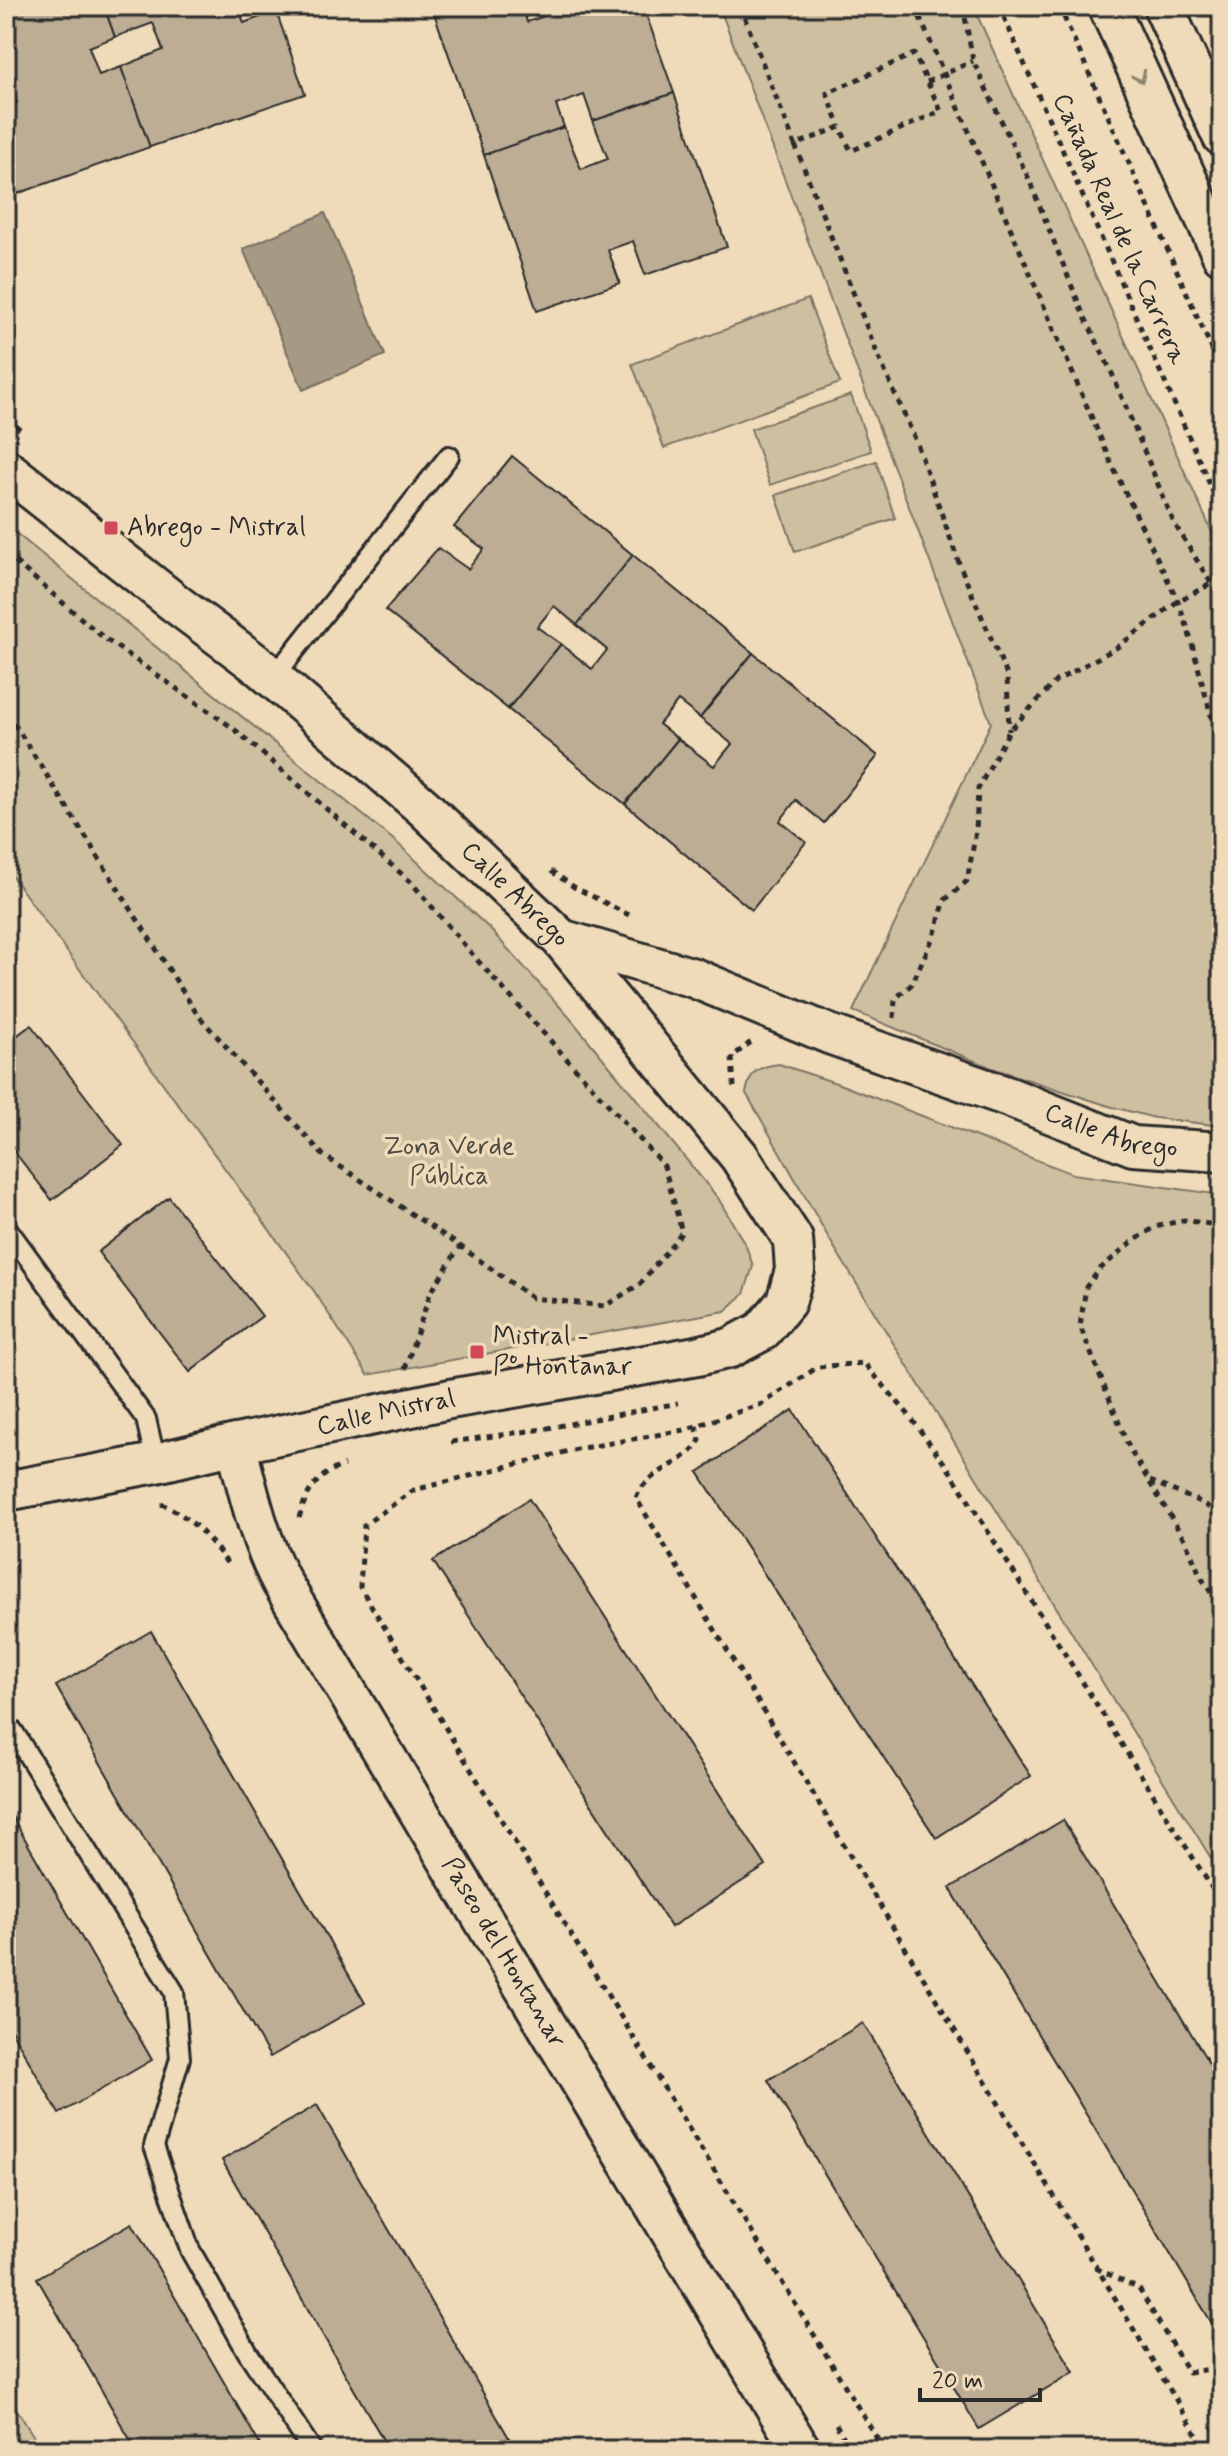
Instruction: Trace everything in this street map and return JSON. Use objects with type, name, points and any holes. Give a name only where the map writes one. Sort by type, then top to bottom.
[{"type":"street","points":[[1108,6],[1222,255]]},
{"type":"street","points":[[1163,6],[1222,136]]},
{"type":"street","name":"Calle Abrego","points":[[6,469],[273,678],[423,807],[561,939],[694,978],[829,1034],[1009,1097],[1133,1146],[1222,1152]]},
{"type":"street","name":"Calle Mistral","points":[[6,1491],[156,1463],[450,1399],[697,1356],[730,1348],[762,1331],[786,1302],[795,1270],[793,1239],[739,1156],[561,939]]},
{"type":"street","name":"Paseo del Hontanar","points":[[236,1444],[259,1529],[282,1583],[801,2450]]},
{"type":"lane","points":[[273,678],[449,456]]},
{"type":"lane","points":[[6,1227],[146,1419],[156,1463]]},
{"type":"lane","points":[[6,1724],[174,1992],[180,2058],[154,2146],[190,2250],[248,2353],[312,2450]]},
{"type":"path","points":[[740,6],[879,358],[916,441],[960,566],[1007,675],[1009,731]]},
{"type":"path","points":[[915,6],[1113,467],[1178,601],[1222,757]]},
{"type":"path","points":[[963,6],[973,61],[1028,177],[1081,309],[1111,371],[1174,523],[1222,601]]},
{"type":"path","name":"Cañada Real de la Carrera","points":[[999,6],[1222,512]]},
{"type":"path","points":[[1059,6],[1222,372]]},
{"type":"path","points":[[914,54],[927,82],[941,111],[851,151],[827,93],[914,54]]},
{"type":"path","points":[[927,82],[973,61]]},
{"type":"path","points":[[795,145],[840,127]]},
{"type":"path","points":[[6,418],[23,432]]},
{"type":"path","points":[[6,554],[104,638],[233,728],[411,882],[478,961],[664,1166],[682,1232],[640,1284],[605,1306],[532,1298],[323,1155],[197,1014],[17,728],[6,717]]},
{"type":"path","points":[[883,1053],[894,1017],[895,999],[912,984],[935,933],[945,900],[967,881],[976,831],[978,789],[1009,731],[1056,681],[1116,648],[1178,601],[1211,584]]},
{"type":"path","points":[[550,870],[574,887],[639,919]]},
{"type":"path","points":[[741,1100],[734,1088],[732,1057],[755,1039]]},
{"type":"path","points":[[1222,1226],[1184,1220],[1155,1227],[1131,1243],[1100,1269],[1086,1287],[1080,1326],[1130,1450],[1186,1542],[1201,1577],[1222,1610]]},
{"type":"path","points":[[404,1377],[430,1294],[460,1246]]},
{"type":"path","points":[[884,2450],[360,1587],[364,1525],[414,1490],[577,1449],[696,1426],[762,1404],[818,1367],[864,1363],[908,1414],[950,1471],[1222,1904]]},
{"type":"path","points":[[451,1443],[653,1409],[692,1399]]},
{"type":"path","points":[[696,1426],[700,1440],[693,1451],[660,1471],[640,1489],[636,1498],[1206,2450]]},
{"type":"path","points":[[297,1526],[305,1496],[325,1472],[346,1464]]},
{"type":"path","points":[[1148,1480],[1205,1504],[1222,1520]]},
{"type":"path","points":[[152,1501],[175,1509],[196,1526],[231,1570]]},
{"type":"path","points":[[1096,2268],[1139,2289],[1188,2372],[1212,2369],[1222,2372]]},
{"type":"path","points":[[828,2411],[851,2450]]},
{"type":"green space","points":[[719,6],[973,6],[1222,554],[1222,1126],[1155,1118],[1109,1106],[992,1068],[853,1011],[991,723]]},
{"type":"green space","points":[[808,299],[840,383],[664,448],[632,364]]},
{"type":"green space","points":[[851,395],[871,451],[770,485],[751,429]]},
{"type":"green space","points":[[876,461],[895,518],[795,552],[776,495]]},
{"type":"green space","name":"Zona Verde Pública","points":[[6,525],[395,841],[489,928],[570,1018],[718,1198],[746,1246],[753,1266],[744,1294],[725,1311],[368,1375],[314,1291],[6,868]]},
{"type":"green space","points":[[779,1064],[1073,1174],[1222,1195],[1222,1876],[834,1247],[746,1093],[756,1071]]},
{"type":"green space","points":[[6,2392],[42,2450],[6,2450]]},
{"type":"shaded area","points":[[325,213],[385,355],[303,390],[243,249]]},
{"type":"building","points":[[6,6],[104,6],[115,37],[89,47],[99,75],[121,67],[150,147],[8,197],[6,107],[17,103],[6,81]]},
{"type":"building","points":[[104,6],[238,6],[244,23],[276,11],[305,94],[150,147],[121,67],[163,50],[153,23],[115,37]]},
{"type":"building","points":[[453,6],[522,6],[527,22],[551,14],[548,6],[643,6],[674,93],[593,121],[584,95],[556,105],[564,127],[484,155],[434,13]]},
{"type":"building","points":[[674,93],[727,247],[645,275],[633,241],[608,250],[620,283],[537,311],[484,155],[564,127],[581,169],[608,159],[593,121]]},
{"type":"building","points":[[512,456],[633,555],[577,625],[554,606],[537,627],[561,644],[508,709],[385,610],[438,548],[468,569],[484,549],[454,527]]},
{"type":"building","points":[[633,555],[753,653],[700,718],[678,701],[659,724],[678,739],[625,804],[508,709],[561,644],[592,669],[607,650],[577,625]]},
{"type":"building","points":[[753,653],[878,756],[824,823],[796,800],[780,821],[806,842],[752,910],[625,804],[678,739],[714,766],[732,744],[700,718]]},
{"type":"building","points":[[31,1025],[123,1145],[52,1200],[6,1141],[6,1044]]},
{"type":"building","points":[[169,1197],[262,1316],[190,1372],[98,1252]]},
{"type":"building","points":[[793,1410],[1031,1776],[936,1838],[698,1472]]},
{"type":"building","points":[[529,1499],[766,1866],[671,1927],[433,1561]]},
{"type":"building","points":[[151,1631],[365,2003],[270,2057],[56,1686]]},
{"type":"building","points":[[6,1806],[152,2060],[59,2114],[6,2021]]},
{"type":"building","points":[[1063,1820],[1222,2085],[1222,2340],[950,1888]]},
{"type":"building","points":[[863,2023],[1074,2372],[979,2429],[768,2080]]},
{"type":"building","points":[[317,2105],[516,2450],[389,2450],[222,2160]]},
{"type":"building","points":[[132,2223],[263,2450],[136,2450],[37,2278]]},
{"type":"place","name":"Abrego - Mistral","points":[[111,528]]},
{"type":"place","name":"Mistral - Pº Hontanar","points":[[477,1352]]}]
